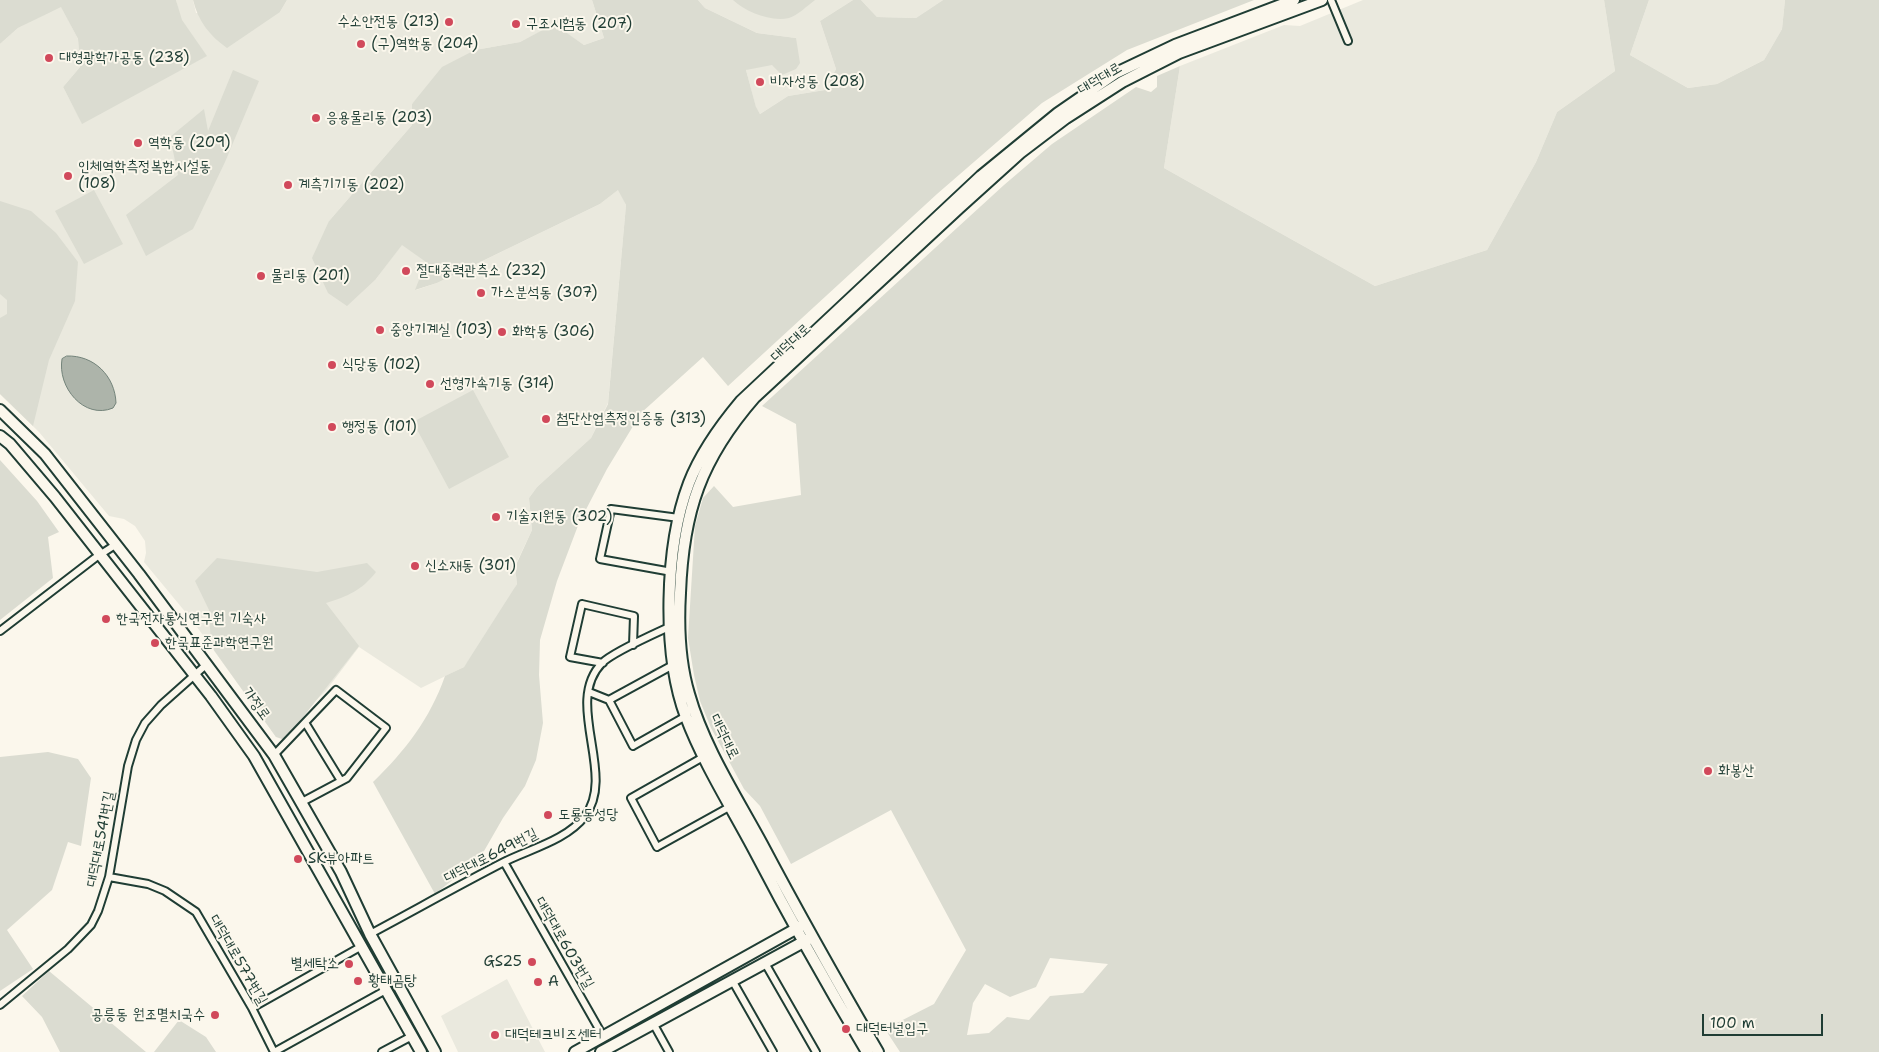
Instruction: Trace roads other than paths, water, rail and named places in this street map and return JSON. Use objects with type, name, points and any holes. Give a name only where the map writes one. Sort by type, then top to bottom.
[{"type":"main road","name":"대덕대로","points":[[800,926],[731,806],[705,756],[686,716],[673,665],[669,626],[669,598],[679,518],[689,484],[701,456],[716,432],[741,400],[973,182],[1023,139],[1116,73],[1175,45],[1294,0]]},
{"type":"main road","name":"대덕대로","points":[[807,940],[703,733],[689,695],[681,662],[678,630],[683,541],[691,504],[716,447],[755,397],[1020,153],[1066,118],[1122,82],[1179,53],[1322,0]]},
{"type":"main road","name":"가정로","points":[[0,410],[44,454],[207,664],[274,755],[341,872],[370,934],[435,1052]]},
{"type":"main road","points":[[0,436],[10,444],[100,555],[193,675],[212,696],[254,756],[421,1052]]},
{"type":"main road","points":[[575,1052],[800,926]]},
{"type":"main road","points":[[606,1051],[653,1023],[807,940]]},
{"type":"main road","points":[[807,940],[867,1052]]},
{"type":"main road","points":[[807,940],[878,1052]]},
{"type":"street","points":[[1331,0],[1348,41]]},
{"type":"street","points":[[672,572],[600,559],[611,509],[679,518]]},
{"type":"street","points":[[0,631],[116,545]]},
{"type":"street","points":[[603,663],[570,657],[582,604],[634,616],[633,645]]},
{"type":"street","name":"대덕대로649번길","points":[[370,934],[504,862],[566,833],[586,815],[594,799],[597,782],[591,743],[589,687],[603,663],[669,626]]},
{"type":"street","name":"대덕대로541번길","points":[[0,1006],[80,938],[98,911],[109,876],[121,805],[136,740],[145,723],[193,675],[207,664]]},
{"type":"street","points":[[609,700],[673,665]]},
{"type":"street","points":[[274,755],[306,724],[336,690],[386,728],[347,778],[302,802]]},
{"type":"street","points":[[589,692],[609,700],[633,746],[686,716]]},
{"type":"street","points":[[306,724],[342,781]]},
{"type":"street","points":[[705,756],[631,798],[657,847],[731,806]]},
{"type":"street","name":"대덕대로603번길","points":[[504,862],[603,1036]]},
{"type":"street","name":"대덕대로577번길","points":[[109,876],[165,890],[196,912],[252,1008],[274,1052]]},
{"type":"street","points":[[252,1008],[362,946]]},
{"type":"street","points":[[765,963],[816,1052]]},
{"type":"street","points":[[732,980],[773,1052]]},
{"type":"street","points":[[274,1052],[386,990]]},
{"type":"street","points":[[653,1023],[669,1052]]},
{"type":"street","points":[[382,1052],[412,1036]]},
{"type":"place","name":"수소안전동 (213)","points":[[449,22]]},
{"type":"place","name":"구조시험동 (207)","points":[[516,24]]},
{"type":"place","name":"(구)역학동 (204)","points":[[361,44]]},
{"type":"place","name":"대형광학가공동 (238)","points":[[49,58]]},
{"type":"place","name":"비자성동 (208)","points":[[760,82]]},
{"type":"place","name":"응용물리동 (203)","points":[[316,118]]},
{"type":"place","name":"역학동 (209)","points":[[138,143]]},
{"type":"place","name":"인체역학측정복합시설동 (108)","points":[[68,176]]},
{"type":"place","name":"계측기기동 (202)","points":[[288,185]]},
{"type":"place","name":"절대중력관측소 (232)","points":[[406,271]]},
{"type":"place","name":"물리동 (201)","points":[[261,276]]},
{"type":"place","name":"가스분석동 (307)","points":[[481,293]]},
{"type":"place","name":"중앙기계실 (103)","points":[[380,330]]},
{"type":"place","name":"화학동 (306)","points":[[502,332]]},
{"type":"place","name":"식당동 (102)","points":[[332,365]]},
{"type":"place","name":"선형가속기동 (314)","points":[[430,384]]},
{"type":"place","name":"첨단산업측정인증동 (313)","points":[[546,419]]},
{"type":"place","name":"행정동 (101)","points":[[332,427]]},
{"type":"place","name":"기술지원동 (302)","points":[[496,517]]},
{"type":"place","name":"신소재동 (301)","points":[[415,566]]},
{"type":"place","name":"한국전자통신연구원 기숙사","points":[[106,619]]},
{"type":"place","name":"한국표준과학연구원","points":[[155,643]]},
{"type":"place","name":"화봉산","points":[[1708,771]]},
{"type":"place","name":"도룡동성당","points":[[548,815]]},
{"type":"place","name":"SK뷰아파트","points":[[298,859]]},
{"type":"place","name":"GS25","points":[[532,962]]},
{"type":"place","name":"별세탁소","points":[[349,964]]},
{"type":"place","name":"황태곰탕","points":[[358,981]]},
{"type":"place","name":"A","points":[[538,982]]},
{"type":"place","name":"공릉동 원조멸치국수","points":[[215,1015]]},
{"type":"place","name":"대덕터널입구","points":[[846,1029]]},
{"type":"place","name":"대덕테크비즈센터","points":[[495,1035]]}]
